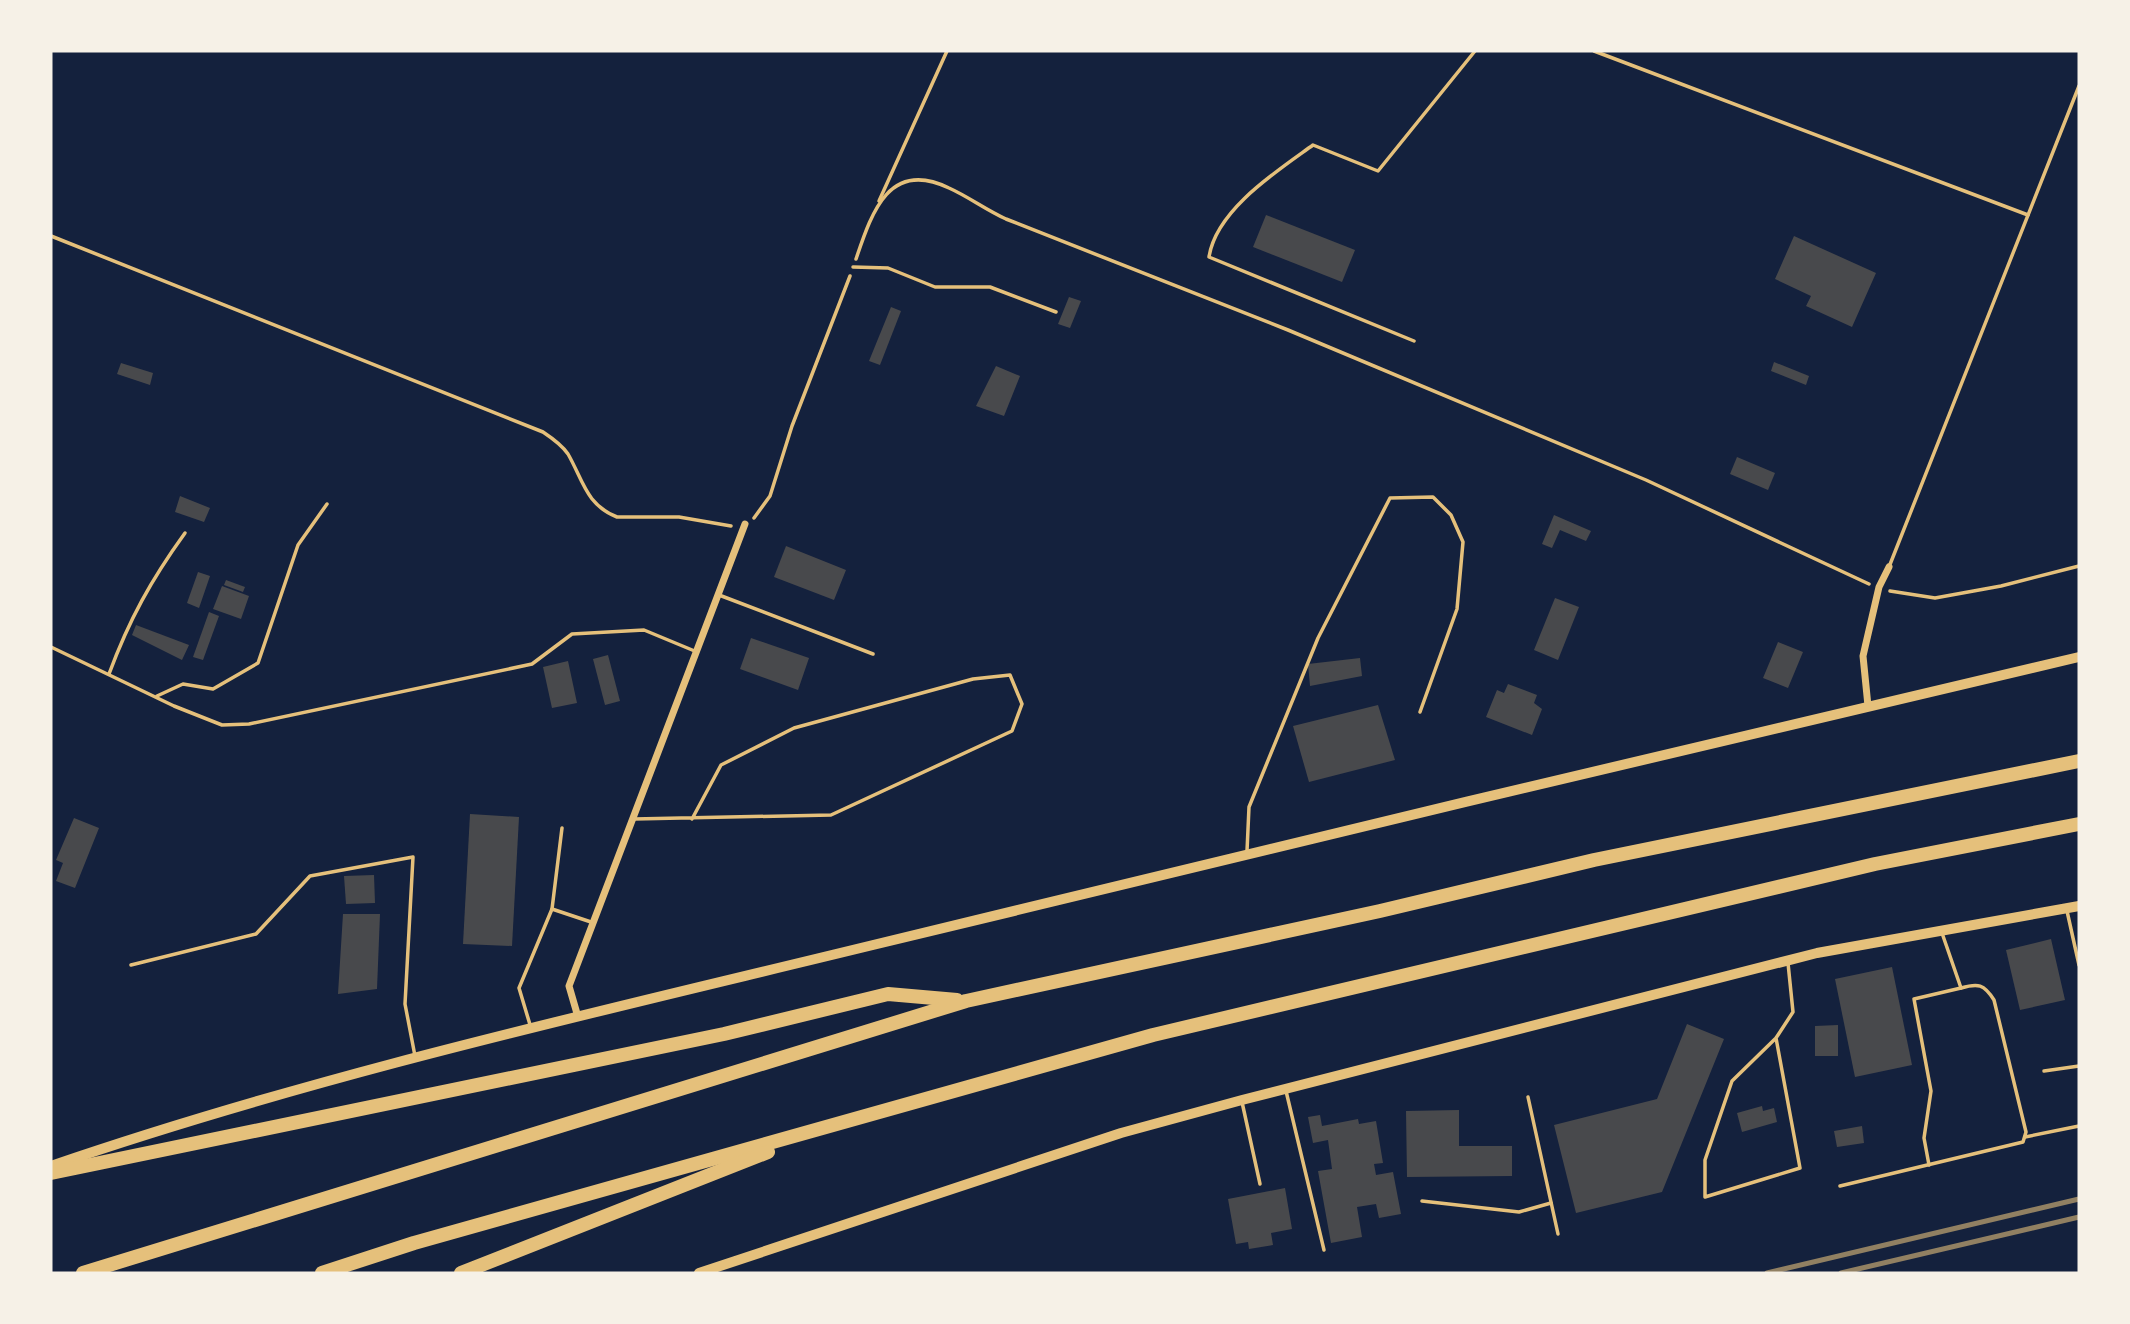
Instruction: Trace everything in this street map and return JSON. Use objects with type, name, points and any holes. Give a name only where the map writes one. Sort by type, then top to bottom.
[{"type":"highway","points":[[83,1273],[966,1001],[1380,911],[1594,860],[2079,761]]},
{"type":"highway","points":[[322,1273],[414,1243],[1153,1035],[1875,864],[2079,824]]},
{"type":"highway","points":[[51,1174],[724,1034],[888,994],[966,1001]]},
{"type":"highway","points":[[460,1273],[770,1151],[796,1136]]},
{"type":"main road","points":[[51,1166],[160,1128],[578,1017],[1246,853],[2079,657]]},
{"type":"main road","points":[[699,1273],[1121,1133],[1242,1100],[1788,961],[2079,906]]},
{"type":"street","points":[[578,1017],[569,986],[745,524]]},
{"type":"street","points":[[1868,706],[1863,656],[1879,587],[1889,567]]},
{"type":"lane","points":[[1414,341],[1209,257],[1211,241],[1262,181],[1313,145],[1378,171],[1475,51]]},
{"type":"lane","points":[[1594,51],[2028,215]]},
{"type":"lane","points":[[1889,567],[2079,86]]},
{"type":"lane","points":[[853,267],[888,268],[935,286],[990,286],[1056,312]]},
{"type":"lane","points":[[1246,853],[1249,807],[1318,638],[1384,510],[1390,499],[1433,497],[1451,515],[1463,542],[1457,609],[1420,712]]},
{"type":"lane","points":[[157,696],[183,684],[213,688],[258,663],[298,545],[327,503]]},
{"type":"lane","points":[[108,674],[129,619],[150,582],[184,533]]},
{"type":"lane","points":[[719,595],[873,654]]},
{"type":"lane","points":[[51,647],[222,725],[249,724],[532,664],[572,634],[644,630],[697,652]]},
{"type":"lane","points":[[632,819],[692,819],[831,815],[1012,731],[1022,704],[1010,675],[973,679],[794,728],[721,765],[692,819]]},
{"type":"lane","points":[[531,1029],[519,988],[552,909],[562,828]]},
{"type":"lane","points":[[131,965],[256,934],[310,876],[413,858],[405,1004],[415,1059]]},
{"type":"lane","points":[[2067,908],[2079,965]]},
{"type":"lane","points":[[552,909],[592,922]]},
{"type":"lane","points":[[1941,931],[1961,988]]},
{"type":"lane","points":[[1776,1038],[1800,1167],[1705,1197],[1705,1160],[1732,1082],[1776,1038],[1793,1012],[1788,961]]},
{"type":"lane","points":[[1840,1186],[1929,1165],[2023,1142],[2026,1132],[1994,1000],[1986,987],[1976,984],[1914,999],[1931,1091],[1924,1139],[1929,1165]]},
{"type":"lane","points":[[2044,1071],[2079,1066]]},
{"type":"lane","points":[[1286,1089],[1324,1250]]},
{"type":"lane","points":[[1528,1097],[1558,1234]]},
{"type":"lane","points":[[1242,1100],[1260,1184]]},
{"type":"lane","points":[[2025,1137],[2079,1126]]},
{"type":"lane","points":[[1422,1201],[1519,1212],[1551,1203]]},
{"type":"path","points":[[51,236],[543,432],[567,454],[587,495],[608,513],[628,518],[679,517],[727,527],[745,524],[760,513],[770,496],[792,426],[873,213],[947,51]]},
{"type":"path","points":[[873,213],[892,188],[905,180],[924,179],[950,188],[979,208],[1289,330],[1646,480],[1879,587],[1935,598],[2079,566]]},
{"type":"building","points":[[1266,215],[1355,250],[1342,282],[1253,247]]},
{"type":"building","points":[[1794,236],[1876,273],[1852,327],[1806,306],[1811,296],[1775,279]]},
{"type":"building","points":[[1069,297],[1081,301],[1070,328],[1058,324]]},
{"type":"building","points":[[891,307],[901,311],[880,365],[869,361]]},
{"type":"building","points":[[1774,362],[1809,376],[1806,385],[1771,371]]},
{"type":"building","points":[[121,363],[153,373],[150,385],[117,374]]},
{"type":"building","points":[[996,366],[1020,376],[1004,416],[976,406]]},
{"type":"building","points":[[1737,457],[1775,473],[1768,490],[1730,474]]},
{"type":"building","points":[[180,496],[210,508],[204,522],[175,512]]},
{"type":"building","points":[[1554,515],[1591,531],[1586,541],[1560,530],[1552,548],[1542,544]]},
{"type":"building","points":[[786,546],[846,570],[834,600],[774,577]]},
{"type":"building","points":[[198,572],[210,576],[199,608],[187,603]]},
{"type":"building","points":[[226,580],[245,587],[243,592],[224,585]]},
{"type":"building","points":[[222,586],[249,596],[241,619],[213,609]]},
{"type":"building","points":[[1555,598],[1579,607],[1558,660],[1534,650]]},
{"type":"building","points":[[209,612],[219,616],[203,660],[193,657]]},
{"type":"building","points":[[136,625],[189,645],[182,660],[132,635]]},
{"type":"building","points":[[751,638],[809,658],[798,690],[740,669]]},
{"type":"building","points":[[1778,642],[1803,652],[1788,688],[1763,678]]},
{"type":"building","points":[[608,655],[620,701],[605,705],[593,659]]},
{"type":"building","points":[[1360,658],[1362,676],[1310,686],[1308,664]]},
{"type":"building","points":[[568,661],[577,703],[552,708],[543,667]]},
{"type":"building","points":[[1508,684],[1537,695],[1534,703],[1542,709],[1532,735],[1486,717],[1497,690],[1504,693]]},
{"type":"building","points":[[1378,705],[1395,760],[1309,782],[1293,726]]},
{"type":"building","points":[[470,814],[519,817],[512,946],[463,944]]},
{"type":"building","points":[[74,818],[99,828],[75,888],[56,881],[63,863],[56,860]]},
{"type":"building","points":[[374,875],[375,903],[346,904],[344,876]]},
{"type":"building","points":[[343,914],[380,914],[377,989],[338,994]]},
{"type":"building","points":[[2051,939],[2065,1000],[2020,1010],[2006,950]]},
{"type":"building","points":[[1892,967],[1912,1065],[1855,1077],[1835,979]]},
{"type":"building","points":[[1687,1024],[1724,1039],[1662,1192],[1576,1213],[1554,1125],[1657,1099]]},
{"type":"building","points":[[1838,1025],[1838,1056],[1815,1056],[1815,1026]]},
{"type":"building","points":[[1762,1106],[1763,1111],[1774,1108],[1777,1122],[1742,1132],[1737,1113]]},
{"type":"building","points":[[1459,1110],[1459,1146],[1512,1146],[1512,1176],[1407,1177],[1406,1111]]},
{"type":"building","points":[[1320,1115],[1322,1126],[1358,1119],[1359,1124],[1376,1121],[1383,1163],[1374,1164],[1376,1175],[1393,1172],[1401,1214],[1379,1218],[1376,1204],[1357,1207],[1362,1237],[1331,1243],[1318,1171],[1332,1169],[1328,1140],[1313,1143],[1308,1117]]},
{"type":"building","points":[[1862,1126],[1864,1143],[1837,1147],[1834,1131]]},
{"type":"building","points":[[1285,1188],[1292,1229],[1271,1233],[1273,1245],[1249,1249],[1248,1242],[1236,1244],[1228,1199]]},
{"type":"railway","points":[[1767,1273],[2079,1199]]},
{"type":"railway","points":[[1841,1273],[2079,1217]]}]
